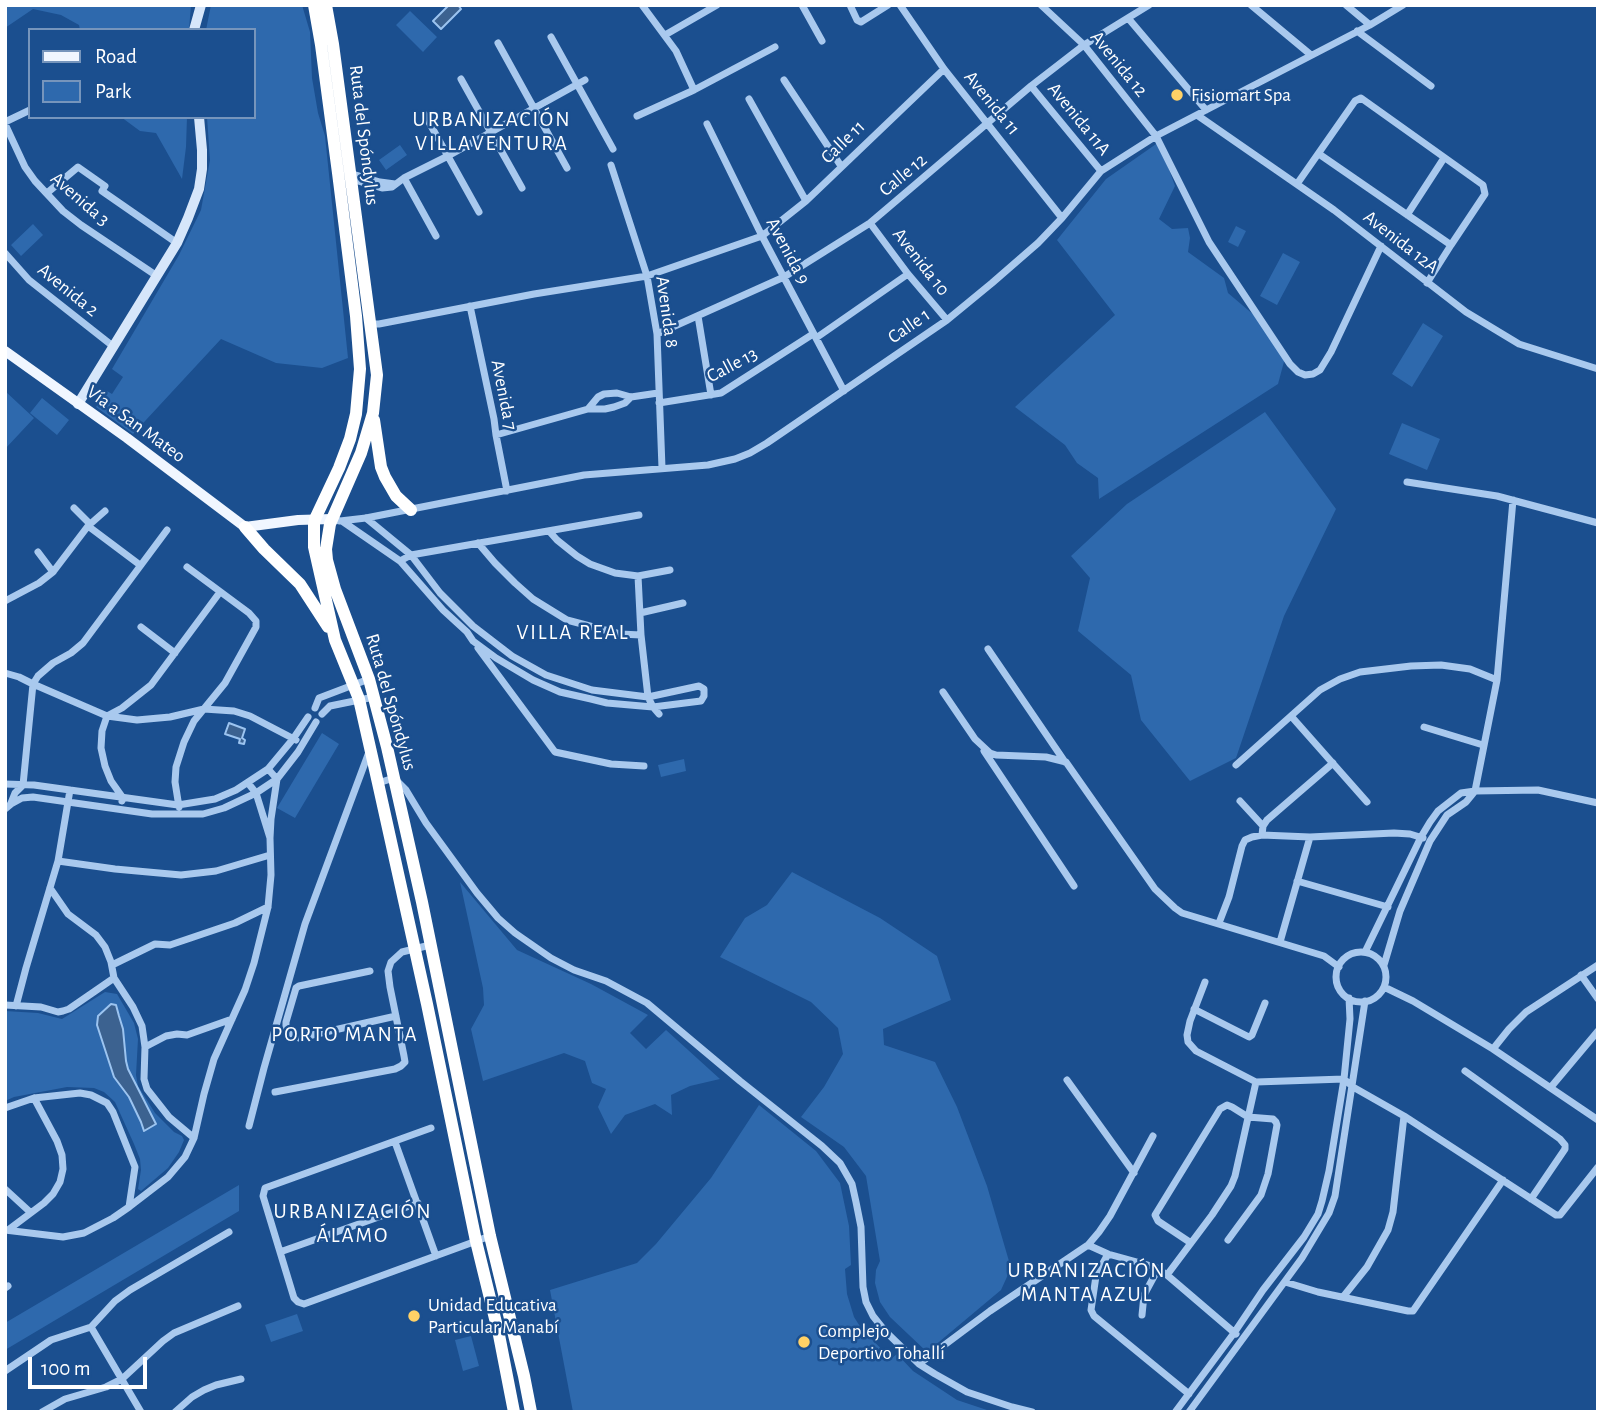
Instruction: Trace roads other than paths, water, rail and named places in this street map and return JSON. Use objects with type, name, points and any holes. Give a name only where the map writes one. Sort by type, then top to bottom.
[{"type":"highway","name":"Ruta del Spóndylus","points":[[312,5],[371,324],[377,376],[373,413],[326,549],[327,560],[335,589],[369,679],[394,778],[490,1236],[531,1412]]},
{"type":"highway","name":"Ruta del Spóndylus","points":[[326,5],[333,44],[360,369],[356,414],[350,439],[315,519],[314,547],[335,639],[359,699],[514,1412]]},
{"type":"highway","points":[[373,413],[385,477],[396,496],[411,510]]},
{"type":"highway","points":[[245,527],[300,584],[335,639]]},
{"type":"main road","name":"Vía a San Mateo","points":[[5,351],[245,527]]},
{"type":"main road","points":[[245,527],[315,519],[337,520]]},
{"type":"street","points":[[195,28],[201,5]]},
{"type":"street","points":[[642,5],[676,51],[694,90]]},
{"type":"street","points":[[665,34],[718,5]]},
{"type":"street","points":[[802,5],[822,41]]},
{"type":"street","points":[[849,5],[857,20],[861,22],[888,5]]},
{"type":"street","name":"Avenida 11","points":[[900,5],[944,69],[1062,218]]},
{"type":"street","name":"Avenida 12","points":[[1041,5],[1084,45],[1156,136],[1209,242],[1298,372],[1305,375],[1320,370],[1381,246]]},
{"type":"street","points":[[1131,5],[1138,12]]},
{"type":"street","name":"Calle 12","points":[[657,334],[784,277],[870,223],[1031,86],[1084,45],[1149,5]]},
{"type":"street","points":[[1251,5],[1311,55]]},
{"type":"street","points":[[1346,5],[1370,25]]},
{"type":"street","name":"Calle 1","points":[[337,520],[411,510],[584,475],[708,465],[750,453],[947,320],[1031,250],[1101,171],[1156,136],[1370,25],[1403,5]]},
{"type":"street","points":[[1128,18],[1206,110]]},
{"type":"street","points":[[1357,31],[1431,86]]},
{"type":"street","points":[[551,37],[613,149]]},
{"type":"street","points":[[498,43],[567,168]]},
{"type":"street","points":[[637,116],[694,90],[775,47]]},
{"type":"street","name":"Calle 11","points":[[371,324],[534,293],[647,276],[762,236],[806,201],[944,69]]},
{"type":"street","points":[[461,79],[523,188]]},
{"type":"street","points":[[344,176],[387,189],[392,187],[585,79]]},
{"type":"street","points":[[784,80],[841,166]]},
{"type":"street","name":"Avenida 11A","points":[[1031,86],[1101,171]]},
{"type":"street","points":[[1297,184],[1355,100],[1361,98],[1483,185],[1484,197],[1427,283]]},
{"type":"street","points":[[749,99],[806,201]]},
{"type":"street","points":[[5,123],[28,111]]},
{"type":"street","name":"Avenida 12A","points":[[1197,115],[1297,184],[1466,312],[1519,344],[1598,369]]},
{"type":"street","points":[[425,116],[479,212]]},
{"type":"street","points":[[78,404],[177,243],[199,189],[202,169],[199,119]]},
{"type":"street","name":"Avenida 3","points":[[5,123],[25,167],[63,211],[157,276]]},
{"type":"street","name":"Avenida 9","points":[[707,124],[762,236],[844,391]]},
{"type":"street","points":[[1319,154],[1451,245]]},
{"type":"street","points":[[1407,215],[1444,158]]},
{"type":"street","name":"Avenida 8","points":[[611,165],[647,276],[657,334],[662,468]]},
{"type":"street","points":[[47,193],[78,167],[105,186],[102,191],[177,243]]},
{"type":"street","points":[[404,178],[436,236]]},
{"type":"street","name":"Avenida 10","points":[[870,223],[947,320]]},
{"type":"street","name":"Avenida 2","points":[[5,253],[29,280],[114,347]]},
{"type":"street","name":"Calle 13","points":[[659,403],[721,393],[815,336],[908,274]]},
{"type":"street","name":"Avenida 7","points":[[470,306],[508,491]]},
{"type":"street","points":[[698,316],[711,395]]},
{"type":"street","points":[[587,409],[598,397],[610,393],[631,397],[658,393]]},
{"type":"street","points":[[496,435],[587,409],[621,405],[631,397]]},
{"type":"street","points":[[1407,482],[1497,496],[1598,523]]},
{"type":"street","points":[[1384,965],[1366,952],[1349,955],[1339,967],[1339,988],[1356,1001],[1365,1002],[1380,994],[1386,979],[1384,965],[1400,911],[1430,841],[1447,815],[1466,802],[1475,791],[1497,680],[1513,500]]},
{"type":"street","points":[[74,508],[89,525],[140,565]]},
{"type":"street","points":[[5,601],[39,583],[53,572],[89,525],[105,511]]},
{"type":"street","points":[[400,561],[411,555],[639,515]]},
{"type":"street","points":[[366,518],[411,555],[470,629],[473,641],[555,752],[611,764],[644,766]]},
{"type":"street","points":[[337,520],[400,561],[455,623],[470,629],[546,675],[592,690],[648,696],[699,686],[704,689],[704,696],[701,701],[653,707],[607,703],[560,692],[506,665],[473,641]]},
{"type":"street","points":[[7,804],[23,785],[33,684],[53,663],[83,643],[167,530]]},
{"type":"street","points":[[549,531],[566,548],[590,564],[615,573],[638,576],[670,570]]},
{"type":"street","points":[[478,543],[515,583],[567,620],[620,634],[641,635]]},
{"type":"street","points":[[38,552],[53,572]]},
{"type":"street","points":[[181,814],[175,782],[184,742],[194,721],[225,683],[256,627],[253,617],[187,567]]},
{"type":"street","points":[[638,576],[648,696],[659,715]]},
{"type":"street","points":[[121,808],[122,798],[108,774],[101,748],[102,731],[107,716],[151,685],[220,592]]},
{"type":"street","points":[[433,598],[440,593]]},
{"type":"street","points":[[640,613],[683,603]]},
{"type":"street","points":[[141,627],[175,653]]},
{"type":"street","points":[[988,649],[1161,896],[1182,913],[1324,956],[1339,967]]},
{"type":"street","points":[[506,665],[512,656]]},
{"type":"street","points":[[1236,765],[1320,690],[1360,672],[1441,665],[1471,669],[1497,680]]},
{"type":"street","points":[[5,673],[107,716],[137,720],[170,717],[204,709],[234,711],[250,716],[303,743]]},
{"type":"street","points":[[541,684],[546,675]]},
{"type":"street","points":[[318,698],[369,679]]},
{"type":"street","points":[[591,699],[592,690]]},
{"type":"street","points":[[943,692],[1074,886]]},
{"type":"street","points":[[322,714],[330,706],[374,697]]},
{"type":"street","points":[[318,698],[330,706]]},
{"type":"street","points":[[315,708],[318,698]]},
{"type":"street","points":[[1291,716],[1367,802]]},
{"type":"street","points":[[7,786],[70,790],[178,805],[215,799],[236,790],[268,769],[308,717]]},
{"type":"street","points":[[7,804],[33,797],[152,814],[203,814],[224,808],[256,793],[277,779],[316,722]]},
{"type":"street","points":[[1424,727],[1483,744]]},
{"type":"street","points":[[979,745],[996,755],[1046,757],[1066,762]]},
{"type":"street","points":[[249,1126],[305,924],[370,748]]},
{"type":"street","points":[[1262,835],[1266,820],[1333,763]]},
{"type":"street","points":[[7,1230],[63,1237],[84,1233],[129,1207],[167,1177],[185,1157],[194,1138],[214,1059],[248,981],[268,907],[270,838],[277,779],[268,769]]},
{"type":"street","points":[[378,783],[394,778],[414,801],[426,823],[477,894],[506,926],[551,958],[574,970],[606,981],[647,1003],[841,1163],[852,1184],[856,1202],[861,1227],[866,1302],[873,1316],[919,1364],[967,1392],[1032,1412]]},
{"type":"street","points":[[248,783],[256,793],[270,838]]},
{"type":"street","points":[[16,1006],[58,861],[70,790]]},
{"type":"street","points":[[1366,952],[1421,837],[1438,811],[1461,793],[1538,790],[1598,803]]},
{"type":"street","points":[[1240,801],[1263,826]]},
{"type":"street","points":[[1219,923],[1245,840],[1262,835],[1394,833],[1410,834],[1430,841]]},
{"type":"street","points":[[1280,942],[1310,836]]},
{"type":"street","points":[[58,861],[181,875],[216,872],[270,855]]},
{"type":"street","points":[[1297,881],[1388,907]]},
{"type":"street","points":[[50,888],[68,914],[96,935],[105,947],[114,978],[142,1026],[145,1047],[144,1079],[147,1089],[169,1117],[194,1138]]},
{"type":"street","points":[[112,965],[155,944],[170,945],[235,923],[268,907]]},
{"type":"street","points":[[275,1093],[401,1066],[405,1062],[388,971],[391,962],[402,952],[430,945]]},
{"type":"street","points":[[1493,1049],[1526,1012],[1598,965]]},
{"type":"street","points":[[370,971],[296,988],[286,1022],[289,1032],[299,1038],[396,1017]]},
{"type":"street","points":[[1581,975],[1598,999]]},
{"type":"street","points":[[5,1004],[63,1011],[114,978]]},
{"type":"street","points":[[1205,982],[1190,1021],[1188,1042],[1196,1051],[1256,1082],[1345,1079],[1353,1087],[1404,1116],[1556,1215],[1560,1214],[1598,1167]]},
{"type":"street","points":[[1384,987],[1413,1001],[1493,1049],[1598,1120]]},
{"type":"street","points":[[1167,1412],[1177,1411],[1318,1214],[1329,1171],[1345,1079],[1349,998]]},
{"type":"street","points":[[1189,1412],[1285,1282],[1329,1213],[1335,1196],[1365,1002]]},
{"type":"street","points":[[1194,1009],[1249,1037],[1265,1003]]},
{"type":"street","points":[[145,1047],[166,1036],[187,1035],[232,1019]]},
{"type":"street","points":[[1551,1087],[1598,1031]]},
{"type":"street","points":[[1465,1072],[1566,1145],[1531,1199]]},
{"type":"street","points":[[1067,1080],[1134,1173]]},
{"type":"street","points":[[1167,1275],[1231,1186],[1256,1082]]},
{"type":"street","points":[[5,1108],[34,1098],[80,1093],[91,1095],[107,1104],[113,1112],[135,1167],[129,1207]]},
{"type":"street","points":[[7,1230],[44,1203],[60,1182],[63,1169],[57,1141],[34,1098]]},
{"type":"street","points":[[1191,1243],[1158,1221],[1155,1215],[1220,1109],[1227,1105],[1248,1117],[1273,1119],[1277,1125],[1268,1174],[1261,1195],[1228,1240]]},
{"type":"street","points":[[1343,1297],[1367,1267],[1388,1230],[1394,1212],[1404,1116]]},
{"type":"street","points":[[430,1128],[265,1188],[263,1196],[294,1298],[300,1304],[490,1236]]},
{"type":"street","points":[[919,1364],[990,1311],[1088,1245],[1110,1216],[1153,1136]]},
{"type":"street","points":[[395,1142],[436,1256]]},
{"type":"street","points":[[1285,1282],[1318,1292],[1413,1311],[1503,1180]]},
{"type":"street","points":[[5,1189],[30,1212]]},
{"type":"street","points":[[280,1252],[418,1203]]},
{"type":"street","points":[[5,1371],[51,1340],[91,1327],[114,1301],[229,1232]]},
{"type":"street","points":[[1088,1245],[1158,1269],[1242,1340]]},
{"type":"street","points":[[1108,1254],[1096,1276],[1091,1310],[1094,1316],[1189,1394]]},
{"type":"street","points":[[1142,1315],[1144,1294],[1158,1269]]},
{"type":"street","points":[[43,1412],[65,1399],[106,1387],[122,1379],[174,1333],[238,1306]]},
{"type":"street","points":[[91,1327],[141,1412]]},
{"type":"street","points":[[176,1412],[204,1390],[241,1379]]},
{"type":"place","name":"Fisiomart Spa","points":[[1177,95]]},
{"type":"place","name":"Unidad Educativa Particular Manabí","points":[[414,1316]]},
{"type":"place","name":"Complejo Deportivo Tohallí","points":[[804,1342]]},
{"type":"district","name":"URBANIZACIÓN VILLAVENTURA","points":[[492,132]]},
{"type":"district","name":"VILLA REAL","points":[[573,633]]},
{"type":"district","name":"PORTO MANTA","points":[[345,1035]]},
{"type":"district","name":"URBANIZACIÓN ÁLAMO","points":[[353,1224]]},
{"type":"district","name":"URBANIZACIÓN MANTA AZUL","points":[[1087,1283]]}]
